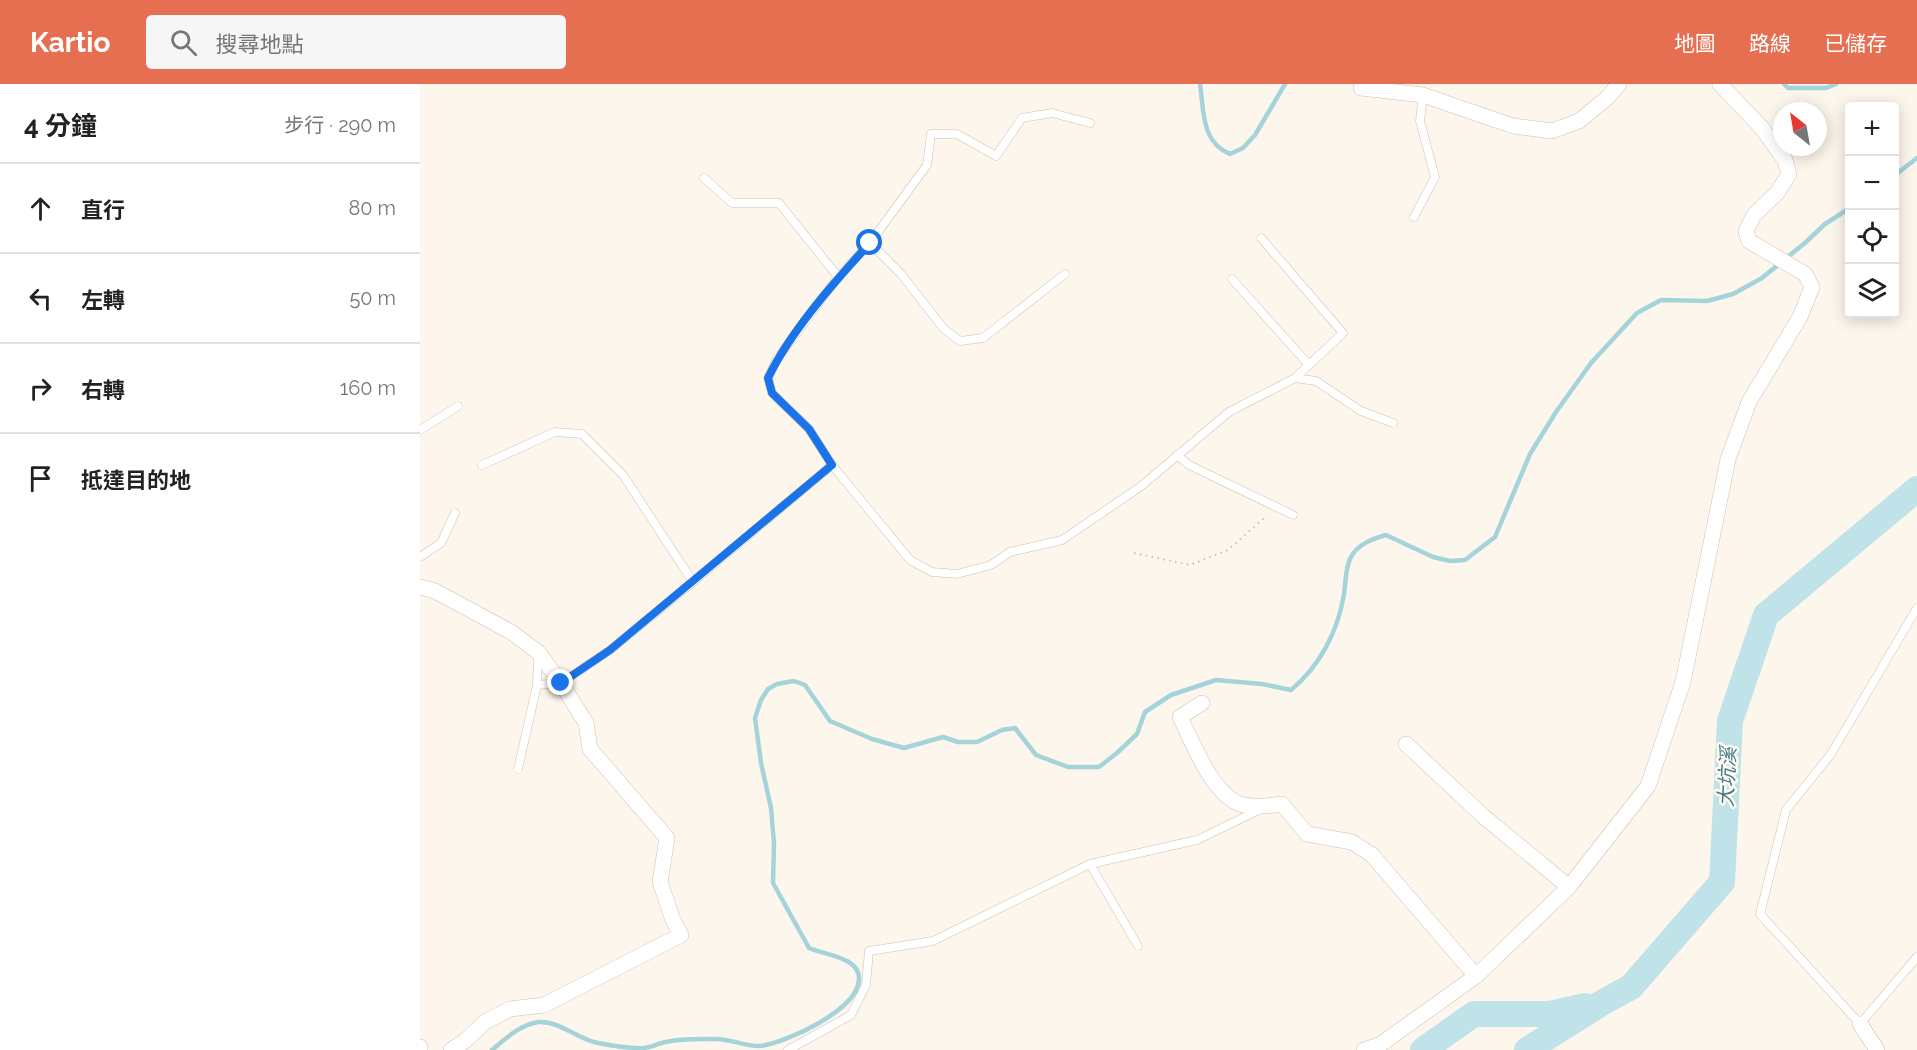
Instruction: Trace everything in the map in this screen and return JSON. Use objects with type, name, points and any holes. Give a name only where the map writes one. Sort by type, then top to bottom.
[{"type":"street","points":[[1361,88],[1423,94],[1514,126],[1552,131],[1579,121],[1607,98],[1619,84]]},
{"type":"street","points":[[1364,1050],[1382,1044],[1476,976],[1569,887],[1648,786],[1683,682],[1728,459],[1749,402],[1800,317],[1812,287],[1805,274],[1749,242],[1746,231],[1754,215],[1777,193],[1789,174],[1785,160],[1761,127],[1720,84]]},
{"type":"street","points":[[420,587],[435,591],[511,632],[538,652],[586,723],[590,749],[667,838],[660,882],[673,920],[681,935],[544,1005],[510,1009],[485,1022],[452,1050]]},
{"type":"street","points":[[1202,703],[1180,717],[1219,790],[1240,804],[1265,807],[1282,804],[1307,834],[1352,842],[1372,855],[1476,976]]},
{"type":"street","points":[[1406,744],[1484,816],[1569,887]]},
{"type":"street","points":[[1860,1024],[1877,1050]]},
{"type":"lane","points":[[1414,217],[1436,177],[1420,121],[1423,94]]},
{"type":"lane","points":[[1090,123],[1052,113],[1022,118],[996,156],[957,134],[931,134],[927,165],[870,243],[838,277],[777,359],[768,378],[772,393],[809,429],[832,465],[910,560],[932,572],[957,574],[991,565],[1010,552],[1062,540],[1140,487],[1229,412],[1295,378],[1343,333],[1261,238]]},
{"type":"lane","points":[[704,178],[732,203],[779,203],[838,277]]},
{"type":"lane","points":[[870,243],[901,274],[944,329],[960,340],[982,338],[1065,274]]},
{"type":"lane","points":[[1232,279],[1310,364]]},
{"type":"lane","points":[[1295,378],[1316,381],[1361,411],[1393,423]]},
{"type":"lane","points":[[420,430],[458,406]]},
{"type":"lane","points":[[482,465],[555,432],[582,434],[623,475],[693,582]]},
{"type":"lane","points":[[1177,455],[1190,465],[1293,515]]},
{"type":"lane","points":[[537,685],[561,683],[610,650],[832,465]]},
{"type":"lane","points":[[420,557],[441,543],[455,513]]},
{"type":"lane","points":[[1917,608],[1831,754],[1786,810],[1760,914],[1860,1024],[1917,957]]},
{"type":"lane","points":[[518,769],[537,685],[538,652]]},
{"type":"lane","points":[[788,1050],[851,1015],[866,985],[869,951],[933,941],[1090,864],[1197,840],[1265,807]]},
{"type":"lane","points":[[1090,864],[1138,946]]},
{"type":"path","points":[[1134,553],[1190,565],[1228,550],[1263,519],[1270,504]]},
{"type":"waterway","points":[[1200,84],[1209,134],[1221,149],[1230,154],[1243,148],[1255,135],[1285,84]]},
{"type":"waterway","points":[[1784,84],[1788,88],[1826,88],[1836,84]]},
{"type":"waterway","points":[[1899,172],[1917,158]]},
{"type":"waterway","points":[[492,1050],[520,1029],[539,1022],[553,1024],[587,1040],[626,1047],[644,1048],[684,1039],[722,1039],[761,1046],[787,1038],[819,1023],[847,1002],[855,991],[859,980],[858,972],[854,966],[840,958],[809,948],[773,883],[774,843],[771,808],[761,763],[755,718],[761,700],[768,689],[777,684],[794,681],[805,685],[830,721],[872,739],[904,748],[943,737],[958,742],[977,742],[1002,730],[1015,728],[1036,755],[1068,767],[1099,767],[1137,734],[1145,712],[1171,695],[1216,680],[1262,684],[1291,690],[1311,670],[1326,647],[1341,608],[1348,565],[1351,557],[1361,545],[1386,535],[1433,557],[1450,561],[1465,560],[1495,537],[1530,454],[1556,412],[1591,363],[1637,313],[1661,300],[1707,301],[1733,294],[1762,278],[1825,224],[1847,210]]},
{"type":"waterway","name":"大坑溪","points":[[1527,1050],[1631,987],[1722,882],[1730,721],[1766,615],[1917,489]]},
{"type":"waterway","points":[[1423,1050],[1474,1014],[1550,1014],[1585,1006]]},
{"type":"route","points":[[561,683],[610,650],[832,465],[809,429],[772,393],[768,378],[777,359],[838,277],[870,243]]}]
